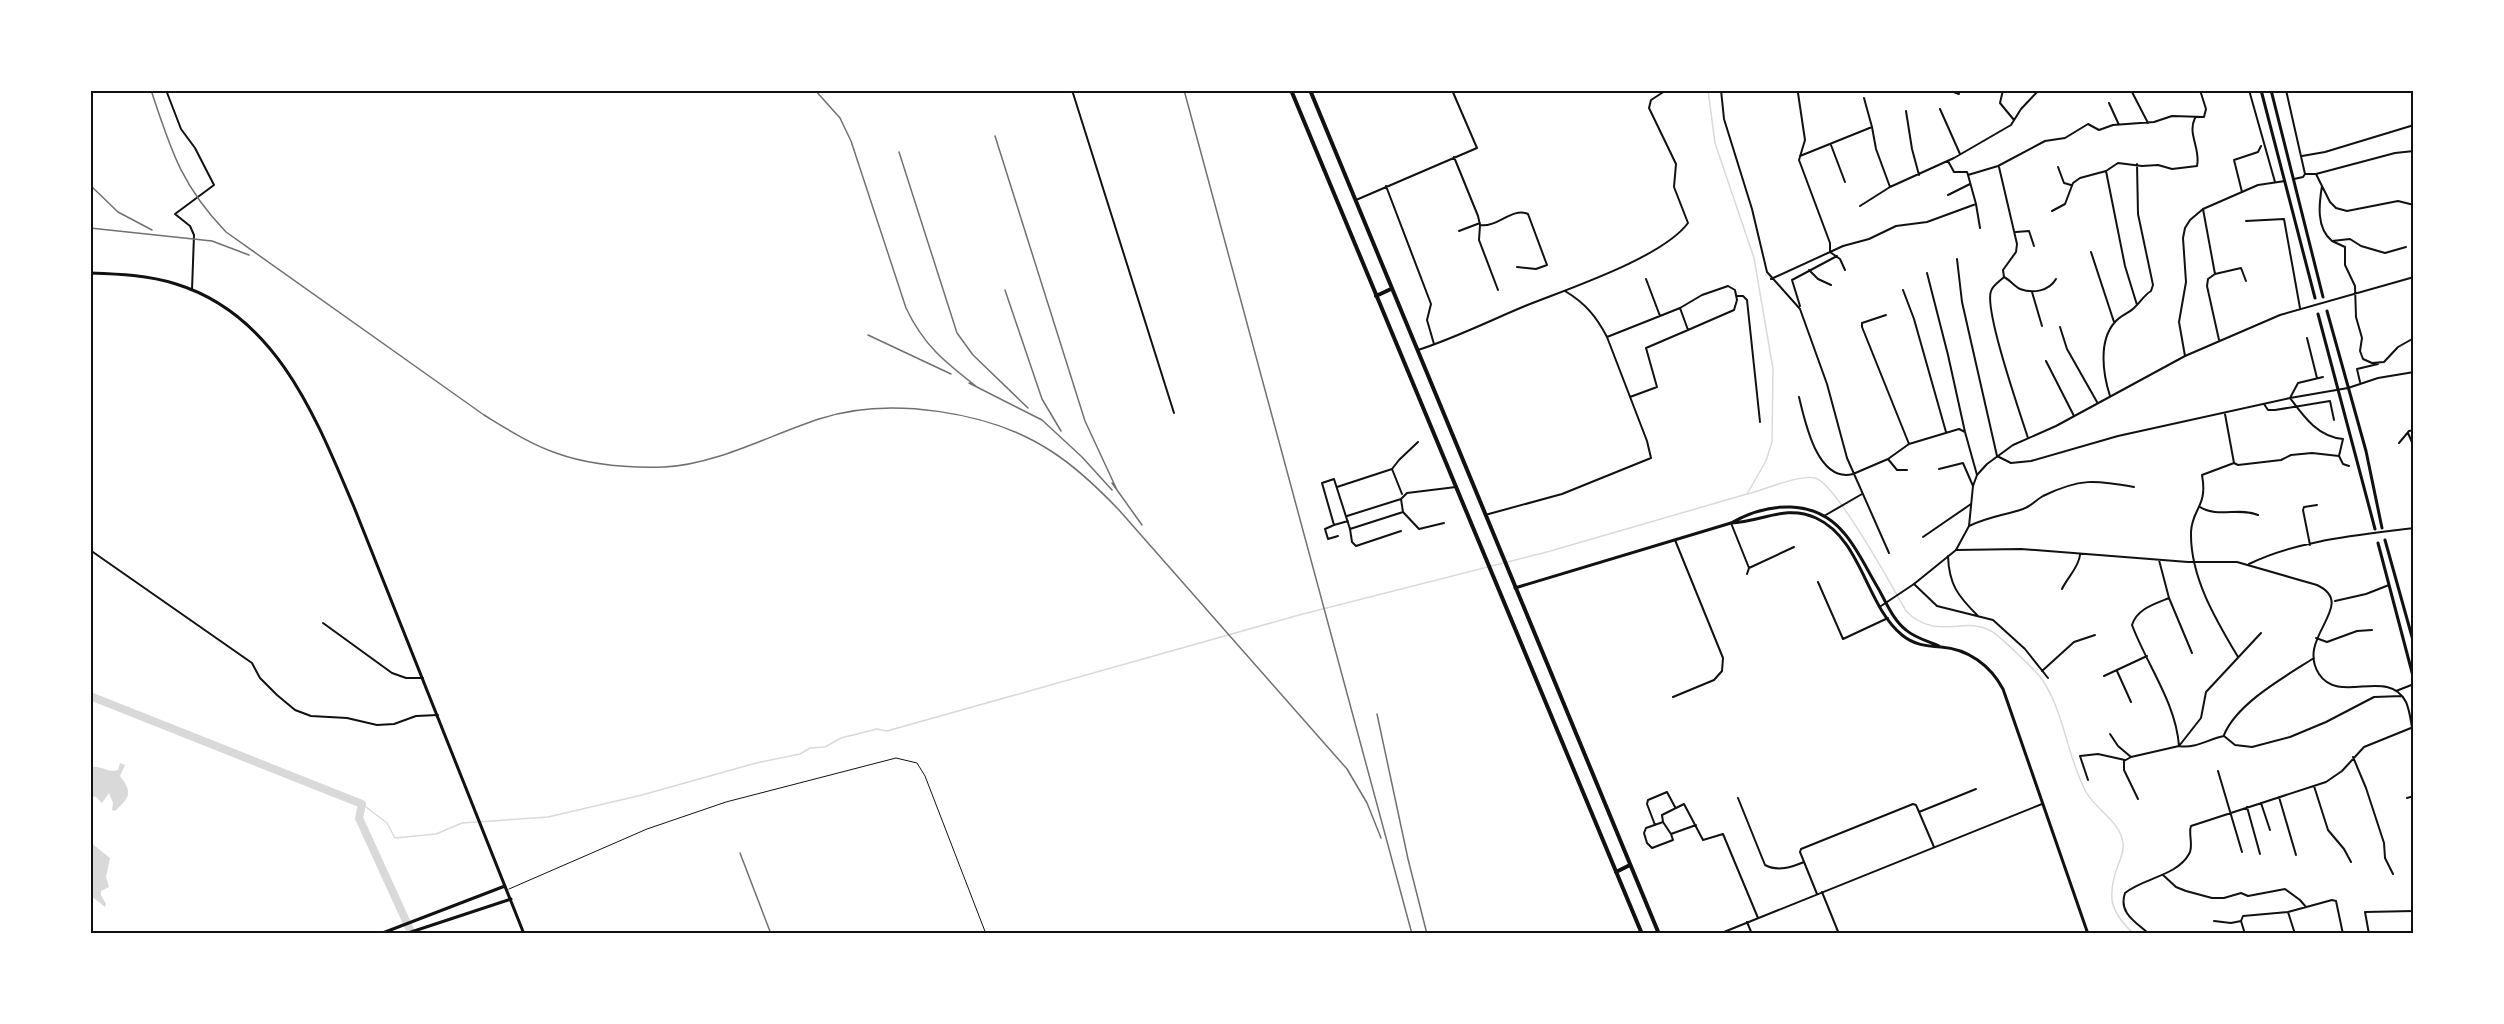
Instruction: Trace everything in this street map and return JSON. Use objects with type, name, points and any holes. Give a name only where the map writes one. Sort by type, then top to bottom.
[{"type":"highway","points":[[1291,90],[1642,934]]},
{"type":"highway","points":[[1310,90],[1659,934]]},
{"type":"highway","points":[[1376,296],[1391,289]]},
{"type":"highway","points":[[1617,872],[1630,865]]},
{"type":"main road","points":[[2260,90],[2315,298]]},
{"type":"main road","points":[[2271,90],[2323,297]]},
{"type":"main road","points":[[90,273],[146,277],[192,290],[219,303],[248,325],[272,349],[285,367],[344,482],[524,934]]},
{"type":"main road","points":[[2327,310],[2366,451],[2382,528]]},
{"type":"main road","points":[[2318,314],[2375,529]]},
{"type":"main road","points":[[1515,588],[1731,522],[1743,516],[1782,506],[1804,507],[1834,522],[1854,545],[1886,603],[1906,631],[1941,647]]},
{"type":"main road","points":[[1731,522],[1744,522],[1773,513],[1789,512],[1803,513],[1819,519],[1830,527],[1848,549],[1888,618],[1902,635],[1913,642],[1941,647],[1974,657],[1997,677],[2088,934]]},
{"type":"main road","points":[[2385,540],[2414,644]]},
{"type":"main road","points":[[2378,543],[2414,680]]},
{"type":"main road","points":[[380,934],[506,888]]},
{"type":"main road","points":[[405,934],[511,899]]},
{"type":"street","points":[[166,90],[181,129],[195,148],[214,185],[175,214],[190,226],[194,235],[192,290]]},
{"type":"street","points":[[1072,90],[1174,412]]},
{"type":"street","points":[[1356,200],[1477,148],[1452,90]]},
{"type":"street","points":[[1721,90],[1730,138],[1752,209],[1767,272],[1791,296],[1800,309]]},
{"type":"street","points":[[1795,90],[1798,93],[1805,140],[1798,160],[1830,243],[1830,252]]},
{"type":"street","points":[[1798,93],[1802,90]]},
{"type":"street","points":[[1948,90],[1959,94]]},
{"type":"street","points":[[2003,90],[2000,103],[2014,120]]},
{"type":"street","points":[[1860,206],[1890,187],[1960,154],[2011,124],[2021,109],[2039,90]]},
{"type":"street","points":[[1968,175],[1998,166],[2045,141],[2065,138],[2088,124],[2099,130],[2148,123],[2172,116],[2195,117],[2206,114],[2200,90]]},
{"type":"street","points":[[2248,90],[2276,182]]},
{"type":"street","points":[[2286,90],[2306,174]]},
{"type":"street","points":[[1417,350],[1448,341],[1565,291],[1658,249],[1679,235],[1688,223],[1674,186],[1676,164],[1649,108],[1651,100],[1665,91]]},
{"type":"street","points":[[2132,92],[2148,123]]},
{"type":"street","points":[[1864,98],[1879,158],[1890,187]]},
{"type":"street","points":[[2109,103],[2119,126]]},
{"type":"street","points":[[1940,109],[1960,154]]},
{"type":"street","points":[[1906,111],[1919,175]]},
{"type":"street","points":[[2052,211],[2065,204],[2071,185],[2080,178],[2106,171],[2118,163],[2158,165],[2172,169],[2197,166],[2192,129],[2195,117]]},
{"type":"street","points":[[2302,156],[2329,151],[2414,125]]},
{"type":"street","points":[[1800,156],[1872,127]]},
{"type":"street","points":[[1831,145],[1845,182]]},
{"type":"street","points":[[2242,192],[2234,160],[2258,152],[2261,146]]},
{"type":"street","points":[[2294,179],[2306,174],[2316,174],[2395,153],[2414,152]]},
{"type":"street","points":[[1454,158],[1480,224],[1479,240],[1498,290]]},
{"type":"street","points":[[1948,160],[1954,172],[1967,172],[1980,228]]},
{"type":"street","points":[[2114,322],[2137,306],[2142,297],[2151,291],[2153,285],[2138,214],[2137,164]]},
{"type":"street","points":[[1998,166],[2016,232],[2016,252],[2003,270],[2004,277],[2020,288],[2032,292],[2050,287],[2056,279]]},
{"type":"street","points":[[2058,166],[2064,183],[2071,185]]},
{"type":"street","points":[[2106,171],[2125,266],[2137,306]]},
{"type":"street","points":[[2316,174],[2336,208],[2347,212],[2398,201],[2414,205]]},
{"type":"street","points":[[2185,356],[2179,322],[2186,282],[2183,238],[2185,228],[2203,208],[2258,185],[2285,181]]},
{"type":"street","points":[[1948,195],[1970,184]]},
{"type":"street","points":[[1386,186],[1431,304],[1427,320],[1434,345]]},
{"type":"street","points":[[2322,186],[2320,218],[2326,236],[2345,247],[2345,265],[2355,285],[2358,329],[2362,338],[2360,351],[2363,359],[2372,363],[2384,362]]},
{"type":"street","points":[[1772,279],[1830,252],[1869,239],[1896,226],[1927,222],[1976,204]]},
{"type":"street","points":[[2203,208],[2215,274]]},
{"type":"street","points":[[1459,231],[1480,224],[1489,225],[1518,212],[1528,214],[1547,265],[1536,269],[1516,267]]},
{"type":"street","points":[[2246,221],[2284,219],[2300,309]]},
{"type":"street","points":[[2016,232],[2029,231],[2034,246]]},
{"type":"street","points":[[2332,241],[2350,239],[2361,246],[2385,253],[2406,247]]},
{"type":"street","points":[[1830,252],[1837,256],[1845,270]]},
{"type":"street","points":[[2091,252],[2114,322],[2104,353],[2105,379],[2110,396]]},
{"type":"street","points":[[1837,256],[1792,280],[1800,309],[1816,348],[1853,474],[1889,553]]},
{"type":"street","points":[[1957,259],[1962,302],[1997,456],[2004,461],[2018,464],[2118,436],[2414,372]]},
{"type":"street","points":[[2219,340],[2207,286],[2208,279],[2215,274],[2241,268],[2246,281]]},
{"type":"street","points":[[1809,270],[1818,279],[1831,285]]},
{"type":"street","points":[[1927,273],[1977,475]]},
{"type":"street","points":[[2004,277],[1991,290],[1996,335],[2028,438]]},
{"type":"street","points":[[1881,606],[1914,584],[1956,550],[1969,526],[1973,486],[1977,475],[1997,456],[2219,340],[2300,309],[2414,277]]},
{"type":"street","points":[[1646,279],[1660,316]]},
{"type":"street","points":[[1607,337],[1680,308],[1702,295],[1728,286],[1733,288],[1737,296],[1734,310],[1646,348],[1657,387],[1630,397]]},
{"type":"street","points":[[1903,290],[1914,319],[1946,432]]},
{"type":"street","points":[[1485,515],[1562,494],[1651,458],[1647,441],[1607,337],[1595,315],[1582,302],[1565,291]]},
{"type":"street","points":[[2032,292],[2042,326]]},
{"type":"street","points":[[1737,296],[1743,296],[1747,300],[1760,422]]},
{"type":"street","points":[[1680,308],[1688,330]]},
{"type":"street","points":[[1886,315],[1862,323],[1862,327],[1909,444]]},
{"type":"street","points":[[2060,327],[2067,349],[2097,402]]},
{"type":"street","points":[[2307,338],[2317,378]]},
{"type":"street","points":[[2360,382],[2357,369],[2384,362],[2398,347],[2414,338]]},
{"type":"street","points":[[2046,361],[2074,417]]},
{"type":"street","points":[[2290,398],[2298,383],[2323,377]]},
{"type":"street","points":[[1799,397],[1812,443],[1819,456],[1835,471],[1848,475],[1888,459],[1909,444],[1959,429],[1965,432]]},
{"type":"street","points":[[2290,398],[2310,424],[2330,438],[2343,439],[2339,456],[2343,464],[2349,466]]},
{"type":"street","points":[[2264,404],[2268,410],[2330,400],[2334,420]]},
{"type":"street","points":[[2225,414],[2234,463]]},
{"type":"street","points":[[2399,443],[2414,430]]},
{"type":"street","points":[[2408,433],[2414,447]]},
{"type":"street","points":[[1337,487],[1392,470],[1418,442]]},
{"type":"street","points":[[2238,658],[2219,625],[2194,562],[2191,531],[2192,521],[2205,497],[2202,475],[2234,463],[2238,465],[2281,460],[2291,455],[2312,453],[2339,456]]},
{"type":"street","points":[[1888,459],[1898,470],[1906,470]]},
{"type":"street","points":[[1939,469],[1963,463],[1973,486]]},
{"type":"street","points":[[1392,470],[1403,495]]},
{"type":"street","points":[[1334,525],[1322,483],[1334,479],[1348,521],[1352,542],[1356,546],[1401,531]]},
{"type":"street","points":[[1969,526],[1988,517],[2025,508],[2042,496],[2076,483],[2094,481],[2134,487]]},
{"type":"street","points":[[1403,495],[1456,487]]},
{"type":"street","points":[[1824,516],[1862,494]]},
{"type":"street","points":[[1403,495],[1401,499],[1403,512],[1419,529],[1444,523]]},
{"type":"street","points":[[1346,516],[1401,499]]},
{"type":"street","points":[[1923,537],[1971,504]]},
{"type":"street","points":[[2310,545],[2303,510],[2304,507],[2317,505]]},
{"type":"street","points":[[2200,507],[2209,510],[2248,511],[2258,515]]},
{"type":"street","points":[[1350,529],[1403,512]]},
{"type":"street","points":[[1338,536],[1328,539],[1325,530],[1348,521]]},
{"type":"street","points":[[1731,522],[1749,568]]},
{"type":"street","points":[[2248,564],[2277,552],[2414,528]]},
{"type":"street","points":[[1672,697],[1714,680],[1722,671],[1723,658],[1675,539]]},
{"type":"street","points":[[1746,574],[1749,568],[1794,548]]},
{"type":"street","points":[[1956,550],[2021,549],[2080,555],[2248,564],[2317,585],[2327,592],[2333,602],[2333,608],[2316,638],[2314,658],[2318,673],[2329,683],[2346,687],[2382,686],[2396,691],[2406,703],[2414,738]]},
{"type":"street","points":[[90,550],[252,663],[260,678],[296,711],[311,716],[347,718],[377,725],[394,724],[416,716],[438,715]]},
{"type":"street","points":[[2062,590],[2069,574],[2079,562],[2080,555]]},
{"type":"street","points":[[1948,556],[1949,576],[1968,606],[1979,617]]},
{"type":"street","points":[[2159,560],[2169,598],[2192,653]]},
{"type":"street","points":[[1818,582],[1843,639],[1888,618]]},
{"type":"street","points":[[1914,584],[1937,606],[1993,620],[2025,649],[2048,678]]},
{"type":"street","points":[[2333,602],[2366,594],[2389,585]]},
{"type":"street","points":[[2169,598],[2147,607],[2134,619],[2132,625],[2174,721],[2179,746]]},
{"type":"street","points":[[323,623],[392,673],[406,678],[423,678]]},
{"type":"street","points":[[2316,638],[2327,642],[2357,631],[2372,630]]},
{"type":"street","points":[[2179,746],[2201,718],[2206,692],[2261,633]]},
{"type":"street","points":[[2042,671],[2074,642],[2095,635]]},
{"type":"street","points":[[2104,676],[2146,656]]},
{"type":"street","points":[[2138,799],[2124,770],[2122,763],[2125,760],[2179,746],[2192,748],[2224,736],[2238,716],[2263,692],[2314,658]]},
{"type":"street","points":[[2117,671],[2131,702]]},
{"type":"street","points":[[2396,691],[2414,684]]},
{"type":"street","points":[[2224,736],[2235,745],[2252,747],[2290,737],[2326,722],[2374,697],[2402,696]]},
{"type":"street","points":[[2149,934],[2124,910],[2125,893],[2162,874],[2189,854],[2191,826],[2334,778],[2364,747],[2411,728]]},
{"type":"street","points":[[2110,734],[2118,746],[2131,757]]},
{"type":"street","points":[[2088,780],[2080,756],[2098,754],[2125,760]]},
{"type":"street","points":[[2353,758],[2366,788],[2384,843],[2385,858],[2393,874]]},
{"type":"street","points":[[2218,771],[2242,852]]},
{"type":"street","points":[[2314,786],[2328,830],[2344,849],[2351,862]]},
{"type":"street","points":[[1919,812],[1976,789]]},
{"type":"street","points":[[1655,825],[1647,804],[1648,800],[1667,792],[1675,807]]},
{"type":"street","points":[[2407,798],[2414,796]]},
{"type":"street","points":[[2279,797],[2296,855]]},
{"type":"street","points":[[1738,798],[1765,865],[1772,868],[1789,868],[1804,862]]},
{"type":"street","points":[[2261,803],[2270,830]]},
{"type":"street","points":[[1663,822],[1646,828],[1644,833],[1647,843],[1652,848],[1673,840],[1663,822],[1663,814],[1684,804],[1703,840],[1723,834],[1758,918]]},
{"type":"street","points":[[1817,894],[1801,849],[1913,804],[1916,805],[1934,847]]},
{"type":"street","points":[[1719,934],[2043,804]]},
{"type":"street","points":[[2247,807],[2260,854]]},
{"type":"street","points":[[1671,834],[1696,825]]},
{"type":"street","points":[[2162,874],[2176,887],[2212,898],[2224,898],[2241,893],[2248,896],[2285,889],[2306,907]]},
{"type":"street","points":[[1822,892],[1839,934]]},
{"type":"street","points":[[2245,934],[2241,921],[2243,916],[2288,912],[2332,900],[2336,901],[2343,934]]},
{"type":"street","points":[[2369,934],[2365,912],[2413,911],[2414,916]]},
{"type":"street","points":[[2288,912],[2295,934]]},
{"type":"street","points":[[2214,921],[2231,923],[2241,921]]},
{"type":"street","points":[[1748,922],[1752,934]]},
{"type":"lane","points":[[506,888],[647,829],[726,802],[896,758],[916,763],[925,776],[986,934]]},
{"type":"shaded area","points":[[120,763],[125,765],[120,776],[127,787],[128,795],[115,811],[112,810],[113,803],[109,793],[102,803],[96,797],[90,796],[90,764],[91,767],[114,771],[118,770]]},
{"type":"shaded area","points":[[90,842],[110,858],[106,877],[109,887],[101,891],[105,907],[90,895]]},
{"type":"waterway","points":[[362,804],[387,823],[395,838],[436,834],[462,823],[548,817],[642,795],[756,763],[800,754],[810,748],[825,747],[841,738],[877,729],[887,731],[1299,615],[1547,552],[1747,494],[1766,461],[1772,442],[1773,369],[1754,258],[1715,143],[1708,90]]},
{"type":"waterway","points":[[1748,494],[1792,480],[1815,478],[1824,484],[1850,516],[1906,611],[1917,620],[1929,625],[1939,627],[1971,625],[1991,631],[2041,678],[2055,704],[2074,764],[2086,792],[2113,822],[2121,835],[2123,849],[2112,886],[2112,902],[2119,918],[2134,934]]},
{"type":"waterway","points":[[90,696],[362,804],[359,818],[412,934]]},
{"type":"railway","points":[[151,90],[179,166],[198,198],[226,232],[484,415],[546,449],[569,457],[609,465],[651,467],[683,465],[723,455],[819,419],[846,412],[907,408],[969,417],[1026,437],[1051,451],[1086,478],[1119,510],[1347,769],[1367,803],[1381,838]]},
{"type":"railway","points":[[815,90],[840,118],[851,141],[906,308],[913,321],[936,352],[977,387]]},
{"type":"railway","points":[[1184,90],[1412,934]]},
{"type":"railway","points":[[995,136],[1085,421],[1117,490]]},
{"type":"railway","points":[[899,152],[957,333],[973,355],[1028,408]]},
{"type":"railway","points":[[90,185],[118,212],[152,230]]},
{"type":"railway","points":[[90,228],[212,241],[249,255]]},
{"type":"railway","points":[[1005,290],[1042,399],[1061,431]]},
{"type":"railway","points":[[868,335],[951,374]]},
{"type":"railway","points":[[969,383],[1042,420],[1082,457],[1112,490]]},
{"type":"railway","points":[[1112,483],[1142,525]]},
{"type":"railway","points":[[1377,714],[1408,859],[1427,934]]},
{"type":"railway","points":[[740,853],[771,934]]}]
